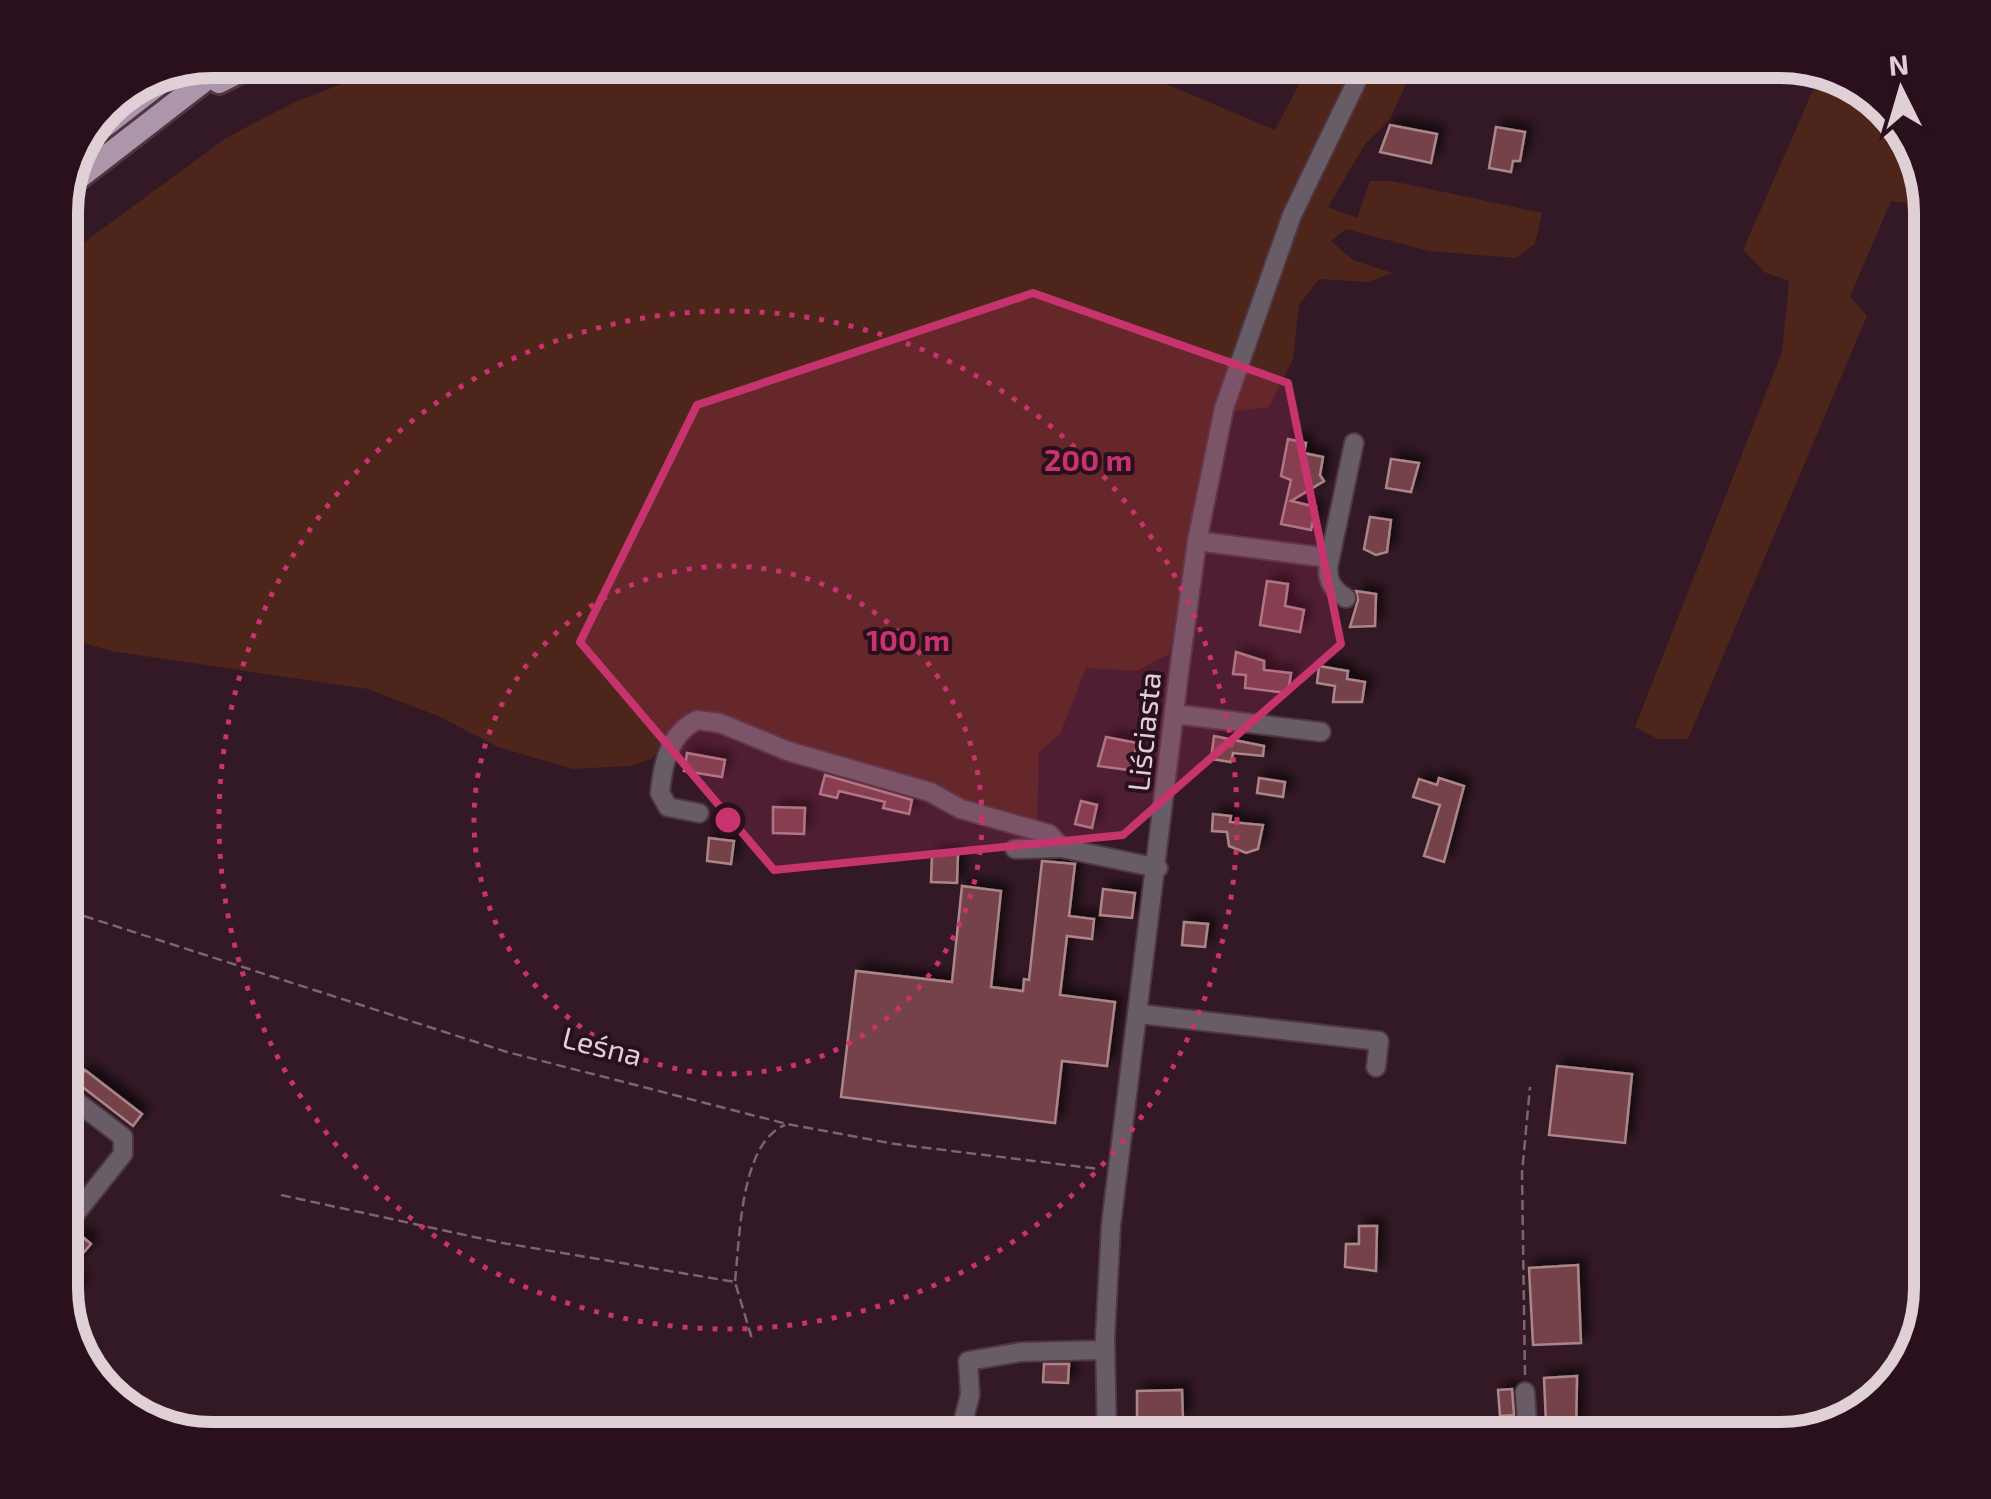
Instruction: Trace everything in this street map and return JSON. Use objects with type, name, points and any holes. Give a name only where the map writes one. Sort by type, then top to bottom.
[{"type":"main road","points":[[83,174],[208,78]]},
{"type":"main road","points":[[155,118],[229,78]]},
{"type":"street","name":"Liściasta","points":[[1106,1422],[1111,1225],[1198,541],[1224,408],[1247,339],[1292,215],[1357,78]]},
{"type":"street","points":[[1346,598],[1334,591],[1326,572],[1354,443]]},
{"type":"street","points":[[1198,541],[1330,558]]},
{"type":"street","points":[[1174,714],[1321,732]]},
{"type":"street","points":[[699,813],[668,807],[660,793],[671,744],[684,726],[697,720],[720,724],[788,751],[930,792],[962,809],[1050,834],[1062,848]]},
{"type":"street","points":[[1015,849],[1062,848],[1158,868]]},
{"type":"street","points":[[1140,1014],[1380,1040],[1376,1067]]},
{"type":"street","points":[[78,1102],[123,1136],[123,1154],[78,1210]]},
{"type":"street","points":[[963,1422],[970,1395],[968,1361],[1020,1352],[1105,1350]]},
{"type":"street","points":[[1525,1392],[1527,1422]]},
{"type":"path","name":"Leśna","points":[[84,916],[507,1052],[787,1124],[894,1144],[1119,1172]]},
{"type":"path","points":[[1525,1392],[1522,1174],[1530,1087]]},
{"type":"path","points":[[752,1339],[734,1282],[747,1184],[758,1150],[768,1134],[787,1124]]},
{"type":"path","points":[[281,1195],[497,1242],[734,1282]]},
{"type":"highlighted area","points":[[1033,293],[1288,383],[1341,644],[1123,835],[774,870],[580,642],[697,405]]},
{"type":"shaded area","points":[[356,78],[1152,78],[1275,130],[1302,78],[1409,78],[1389,121],[1365,144],[1328,207],[1357,218],[1370,181],[1392,181],[1542,213],[1535,244],[1516,258],[1429,251],[1346,229],[1331,241],[1353,260],[1392,273],[1368,282],[1319,279],[1299,305],[1293,359],[1269,407],[1221,413],[1169,654],[1137,671],[1086,668],[1060,734],[1039,752],[1037,823],[985,811],[924,784],[852,760],[789,746],[744,721],[697,719],[651,759],[629,766],[573,769],[498,747],[438,716],[368,689],[111,651],[78,641],[78,247],[226,138],[291,104]]},
{"type":"shaded area","points":[[1816,83],[1851,99],[1851,140],[1893,140],[1909,177],[1913,204],[1891,201],[1850,296],[1867,316],[1688,739],[1658,739],[1635,727],[1782,352],[1789,281],[1764,272],[1743,250]]},
{"type":"building","points":[[1390,125],[1437,134],[1431,163],[1380,152]]},
{"type":"building","points":[[1496,127],[1525,132],[1520,161],[1513,161],[1511,172],[1489,168]]},
{"type":"building","points":[[1288,439],[1306,443],[1304,453],[1323,457],[1320,475],[1324,481],[1291,501],[1316,507],[1311,530],[1281,524],[1291,480],[1281,476]]},
{"type":"building","points":[[1391,459],[1419,463],[1411,492],[1386,488]]},
{"type":"building","points":[[1370,517],[1391,520],[1387,552],[1376,555],[1364,549]]},
{"type":"building","points":[[1267,581],[1288,584],[1285,606],[1304,610],[1300,632],[1260,625]]},
{"type":"building","points":[[1356,591],[1376,594],[1375,626],[1350,627],[1358,600]]},
{"type":"building","points":[[1236,652],[1264,661],[1264,670],[1291,673],[1288,693],[1245,688],[1246,675],[1233,674]]},
{"type":"building","points":[[1319,666],[1348,671],[1347,679],[1365,682],[1362,702],[1333,702],[1335,686],[1317,683]]},
{"type":"building","points":[[1214,736],[1264,746],[1263,756],[1233,753],[1231,762],[1211,759]]},
{"type":"building","points":[[1106,737],[1137,743],[1134,757],[1143,772],[1098,766]]},
{"type":"building","points":[[687,753],[725,760],[722,777],[684,771]]},
{"type":"building","points":[[825,775],[912,800],[909,814],[883,808],[885,802],[839,791],[837,798],[820,794]]},
{"type":"building","points":[[1259,778],[1285,782],[1283,797],[1257,793]]},
{"type":"building","points":[[1439,778],[1464,786],[1444,862],[1424,856],[1440,805],[1413,797],[1419,779],[1437,785]]},
{"type":"building","points":[[1081,801],[1097,805],[1092,828],[1075,824]]},
{"type":"building","points":[[773,807],[805,808],[804,834],[773,833]]},
{"type":"building","points":[[1213,814],[1231,816],[1230,822],[1263,825],[1258,849],[1246,853],[1229,846],[1227,832],[1212,831]]},
{"type":"building","points":[[709,838],[734,841],[731,864],[707,861]]},
{"type":"building","points":[[932,853],[958,853],[957,883],[931,882]]},
{"type":"building","points":[[1042,861],[1075,864],[1069,916],[1094,919],[1092,939],[1067,936],[1060,995],[1115,1002],[1107,1066],[1062,1061],[1055,1123],[841,1097],[856,971],[952,982],[962,886],[1001,891],[991,987],[1023,991],[1024,979],[1029,980]]},
{"type":"building","points":[[1103,889],[1135,893],[1132,918],[1100,915]]},
{"type":"building","points":[[1184,922],[1208,924],[1205,947],[1182,945]]},
{"type":"building","points":[[1557,1066],[1632,1074],[1625,1143],[1549,1135]]},
{"type":"building","points":[[85,1070],[142,1114],[133,1126],[78,1084]]},
{"type":"building","points":[[1359,1226],[1377,1226],[1376,1271],[1345,1267],[1346,1244],[1359,1244]]},
{"type":"building","points":[[78,1233],[91,1244],[78,1259]]},
{"type":"building","points":[[1578,1265],[1581,1343],[1533,1345],[1529,1268]]},
{"type":"building","points":[[1044,1364],[1069,1364],[1068,1383],[1043,1382]]},
{"type":"building","points":[[1577,1376],[1576,1422],[1546,1422],[1544,1378]]},
{"type":"building","points":[[1512,1389],[1514,1415],[1500,1416],[1498,1390]]},
{"type":"building","points":[[1182,1390],[1183,1420],[1137,1421],[1137,1391]]}]
